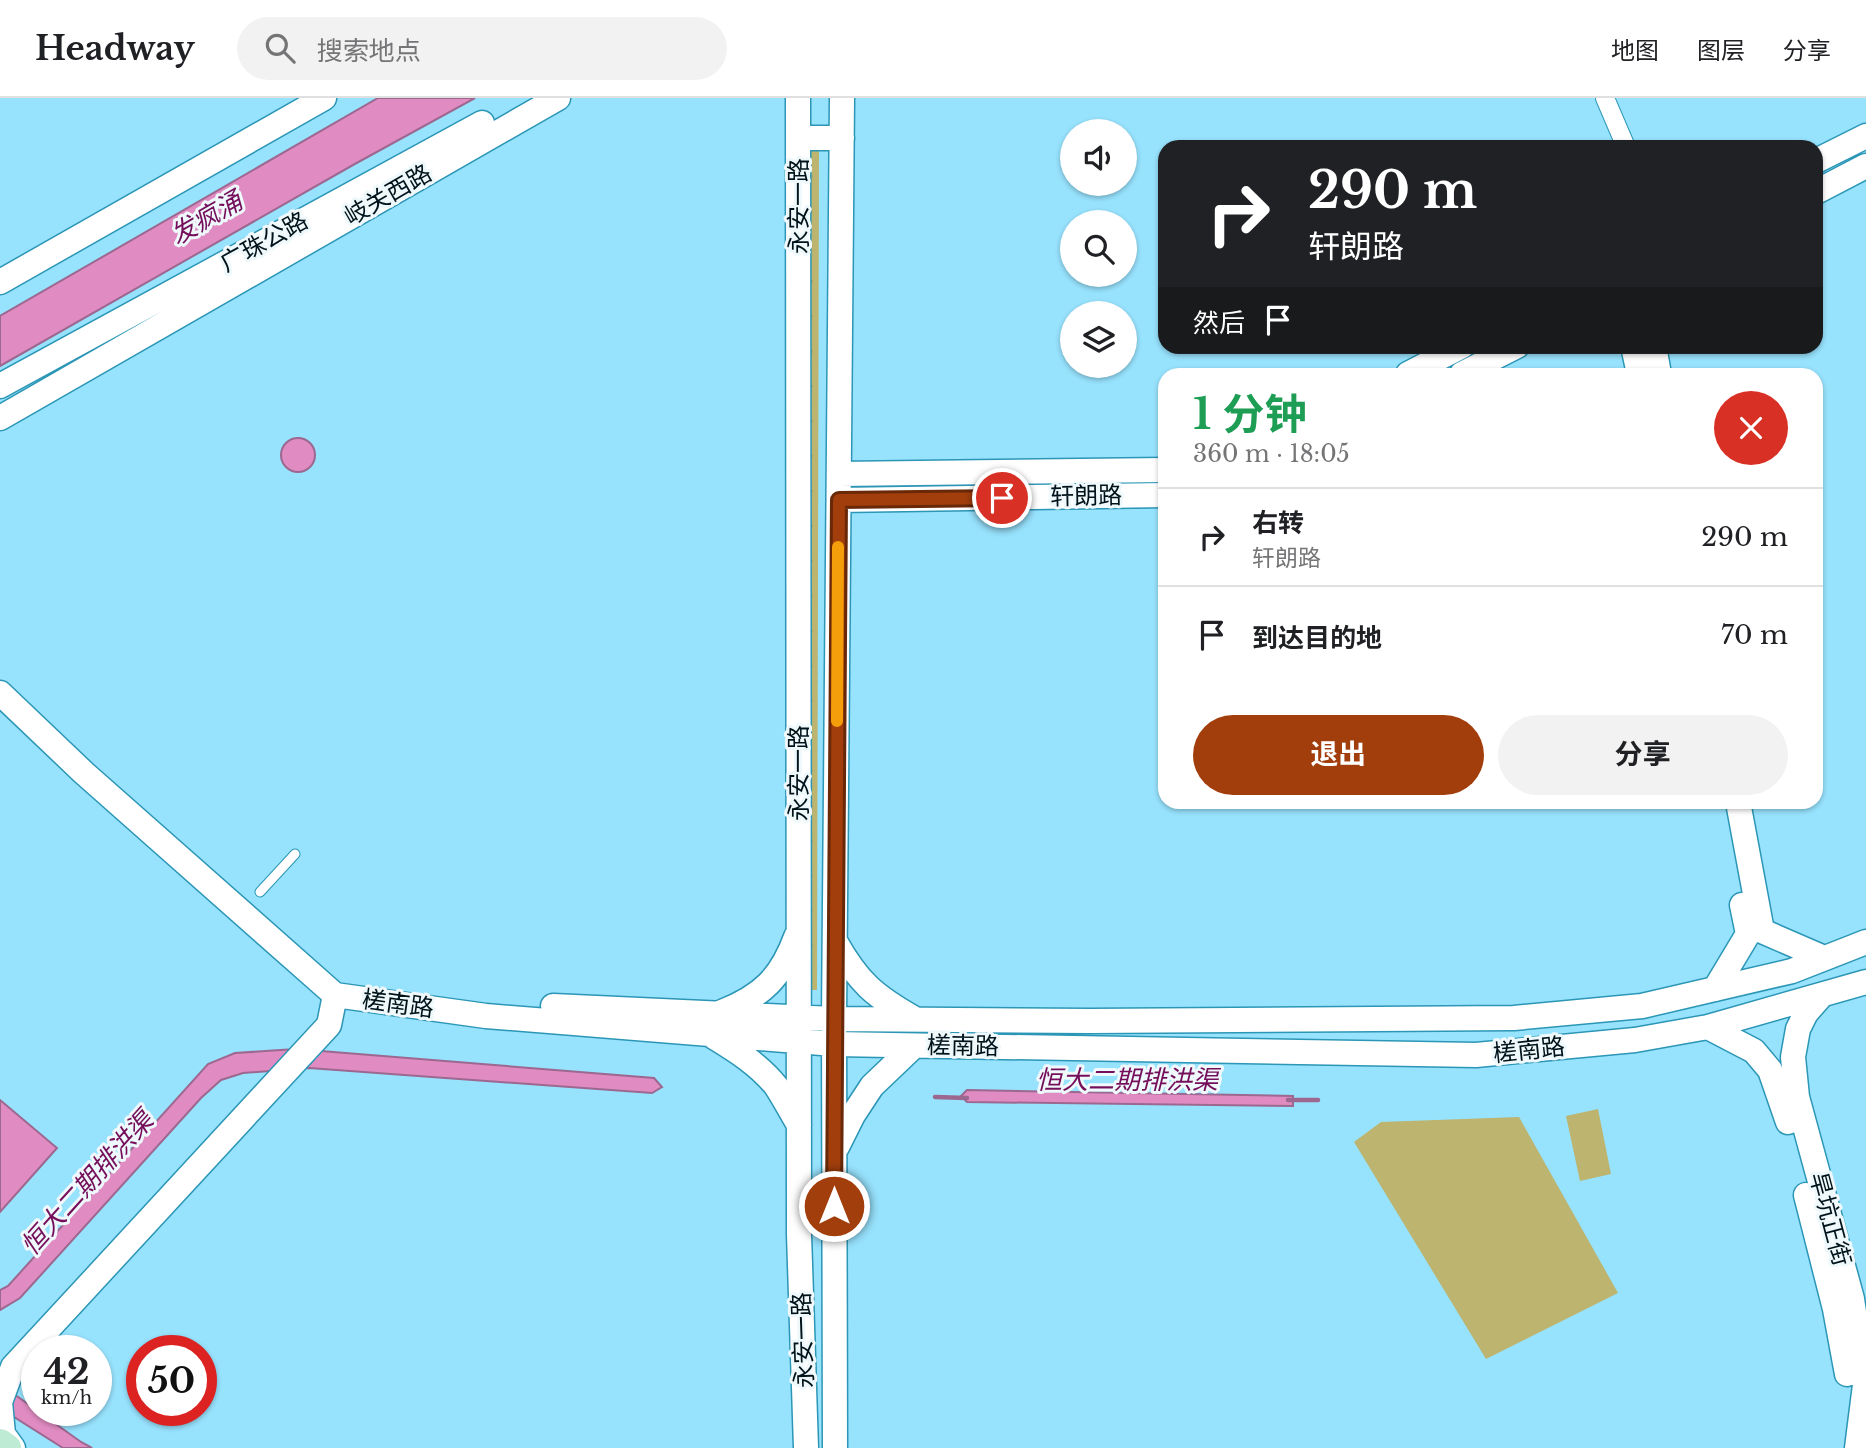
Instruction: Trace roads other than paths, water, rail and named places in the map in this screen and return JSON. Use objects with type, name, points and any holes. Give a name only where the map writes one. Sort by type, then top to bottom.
[{"type":"main road","points":[[0,282],[324,98]]},
{"type":"main road","name":"广珠公路","points":[[0,386],[527,98]]},
{"type":"main road","name":"岐关西路","points":[[0,418],[558,98]]},
{"type":"main road","name":"永安一路","points":[[798,98],[799,1234],[806,1448]]},
{"type":"main road","name":"永安一路","points":[[835,1448],[834,1018],[842,98]]},
{"type":"main road","points":[[1823,158],[1866,136]]},
{"type":"main road","points":[[799,138],[842,138]]},
{"type":"main road","points":[[1823,188],[1866,166]]},
{"type":"main road","points":[[1420,368],[1447,354]]},
{"type":"main road","points":[[1474,368],[1501,354]]},
{"type":"main road","name":"轩朗路","points":[[839,474],[1158,470]]},
{"type":"main road","name":"轩朗路","points":[[839,500],[1158,495]]},
{"type":"main road","points":[[0,694],[84,773],[335,995]]},
{"type":"main road","points":[[1716,989],[1748,934],[1723,809]]},
{"type":"main road","points":[[1739,809],[1762,931],[1825,958]]},
{"type":"main road","points":[[799,929],[776,976],[761,993],[714,1024],[739,1052],[776,1086],[799,1125]]},
{"type":"main road","points":[[835,940],[865,986],[915,1019]]},
{"type":"main road","name":"槎南路","points":[[714,1024],[800,1017],[1103,1021],[1514,1018],[1642,1006],[1792,971],[1866,942]]},
{"type":"main road","name":"槎南路","points":[[335,995],[714,1024],[799,1042],[834,1044],[1476,1055],[1622,1041],[1708,1027],[1866,982]]},
{"type":"main road","points":[[0,1360],[335,995]]},
{"type":"main road","points":[[13,1448],[3,1434],[1,1402],[13,1367],[329,1025],[335,995]]},
{"type":"main road","name":"旱坑正街","points":[[1820,997],[1806,1013],[1798,1029],[1793,1056],[1797,1097],[1852,1300],[1865,1385],[1857,1448]]},
{"type":"main road","points":[[1433,1018],[1433,1055]]},
{"type":"main road","name":"旱坑正街","points":[[1708,1027],[1754,1051],[1770,1070],[1784,1105],[1835,1309],[1850,1389],[1840,1448]]},
{"type":"main road","points":[[834,1152],[872,1086],[914,1046]]},
{"type":"main road","points":[[791,1448],[792,1302],[799,1234]]},
{"type":"main road","points":[[834,1314],[847,1448]]},
{"type":"main road","points":[[0,1443],[7,1448]]},
{"type":"street","points":[[1605,98],[1623,140]]},
{"type":"lane","points":[[260,892],[295,854]]},
{"type":"water","name":"发疯涌","points":[[378,98],[475,98],[0,366],[0,316]]},
{"type":"water","points":[[298,438],[310,443],[315,455],[310,467],[298,472],[286,467],[281,455],[286,443]]},
{"type":"water","points":[[296,1049],[654,1078],[662,1087],[652,1093],[309,1068],[243,1073],[221,1080],[201,1098],[20,1298],[0,1310],[0,1290],[8,1286],[208,1064],[235,1053]]},
{"type":"water","points":[[967,1090],[1293,1096],[1293,1106],[967,1102],[961,1096]]},
{"type":"water","points":[[0,1100],[57,1148],[0,1212]]},
{"type":"water","points":[[0,1384],[21,1399],[21,1421],[0,1408]]},
{"type":"water","points":[[28,1426],[59,1426],[92,1448],[63,1448]]},
{"type":"waterway","name":"恒大二期排洪渠","points":[[935,1097],[967,1098]]},
{"type":"waterway","name":"恒大二期排洪渠","points":[[1288,1100],[1318,1100]]}]
